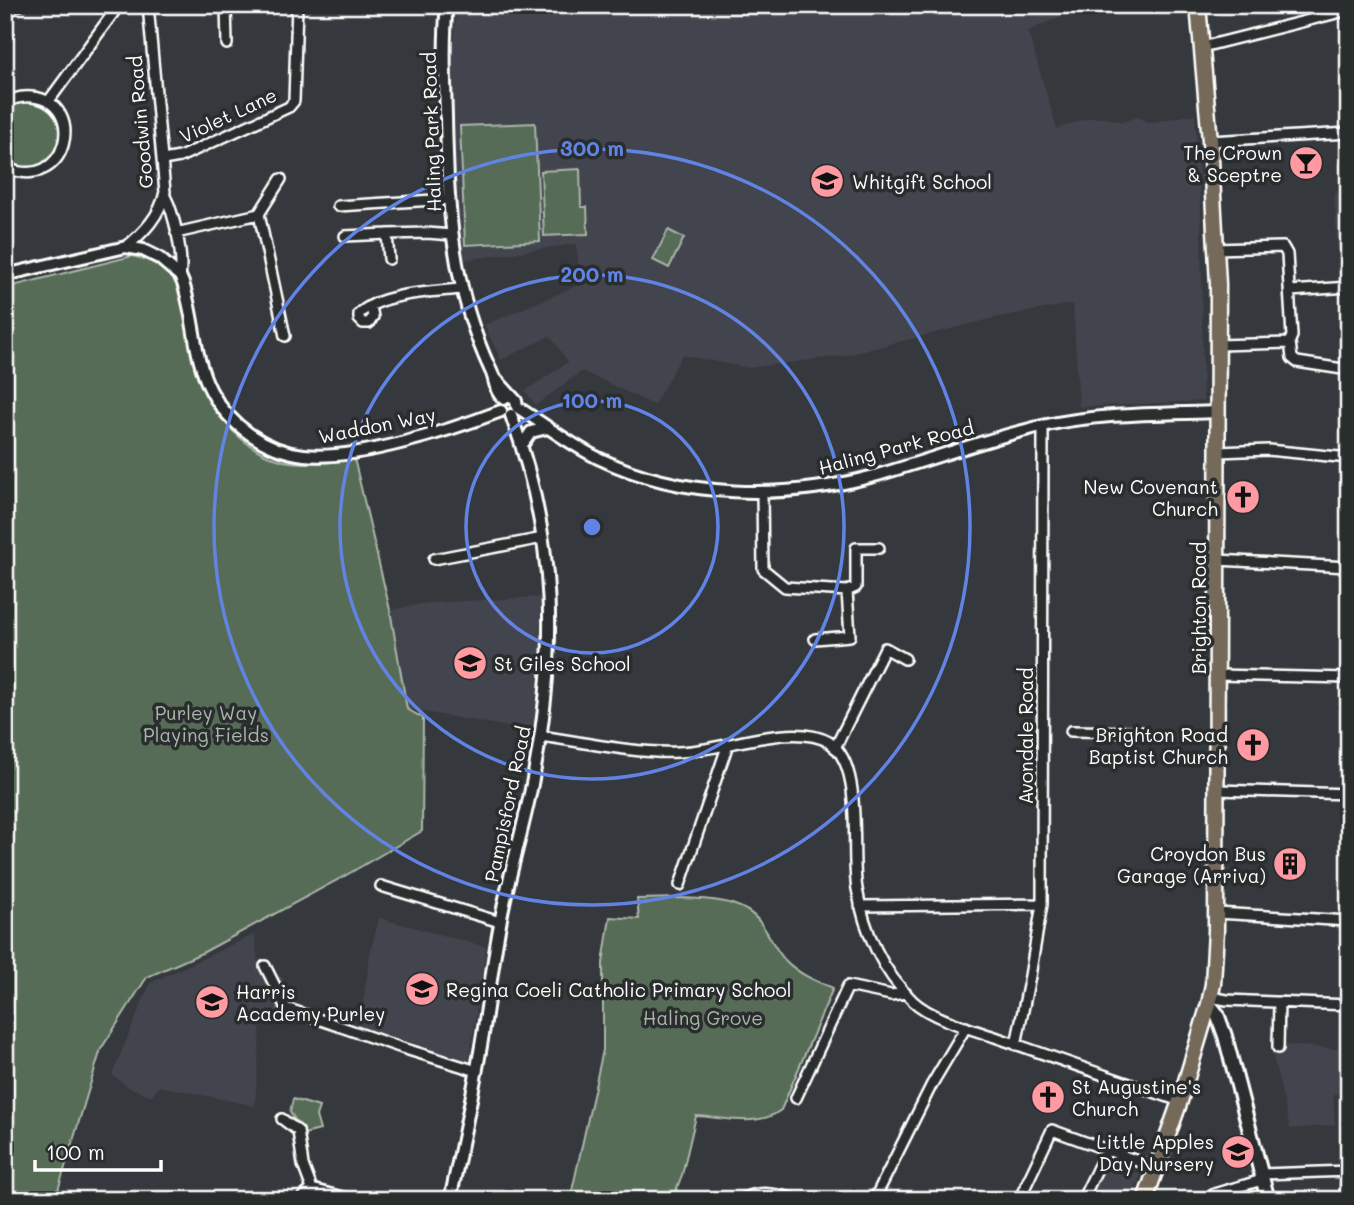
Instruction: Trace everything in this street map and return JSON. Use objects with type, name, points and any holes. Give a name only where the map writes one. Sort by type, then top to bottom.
[{"type":"main road","name":"Brighton Road","points":[[1145,1200],[1180,1101],[1210,1000],[1217,913],[1216,249],[1198,5]]},
{"type":"main road","points":[[1210,1000],[1225,1036],[1268,1200]]},
{"type":"main road","points":[[1202,1024],[1219,1030],[1225,1036]]},
{"type":"street","points":[[5,8],[20,5]]},
{"type":"street","points":[[48,102],[119,5]]},
{"type":"street","name":"Goodwin Road","points":[[148,5],[164,196],[170,206],[176,233],[180,276]]},
{"type":"street","points":[[226,5],[227,44]]},
{"type":"street","name":"Violet Lane","points":[[163,160],[180,157],[289,107],[296,94],[297,5]]},
{"type":"street","name":"Haling Park Road","points":[[447,5],[444,57],[452,235],[461,289],[475,333],[494,377],[494,386],[509,406],[598,458],[640,475],[701,489],[762,492],[833,486],[1043,426],[1078,419],[1217,412]]},
{"type":"street","points":[[1202,47],[1349,10]]},
{"type":"street","points":[[5,104],[22,97],[35,97],[48,102],[57,110],[66,133],[59,156],[51,165],[28,174],[5,167]]},
{"type":"street","points":[[1210,141],[1349,133]]},
{"type":"street","points":[[281,179],[259,214],[285,336]]},
{"type":"street","points":[[126,247],[152,222],[164,196]]},
{"type":"street","points":[[338,206],[450,199]]},
{"type":"street","points":[[176,233],[259,214]]},
{"type":"street","points":[[345,236],[427,233],[452,235]]},
{"type":"street","points":[[387,234],[390,259]]},
{"type":"street","points":[[5,275],[126,247],[155,255],[180,276]]},
{"type":"street","points":[[1216,249],[1283,247],[1287,254],[1292,358],[1301,363],[1349,370]]},
{"type":"street","name":"Waddon Way","points":[[180,276],[187,296],[199,359],[214,397],[238,425],[274,447],[310,456],[351,452],[431,434],[509,406]]},
{"type":"street","points":[[1290,291],[1349,287]]},
{"type":"street","points":[[370,306],[405,296],[461,289]]},
{"type":"street","points":[[1218,345],[1290,342]]},
{"type":"street","name":"Pampisford Road","points":[[450,1200],[477,1071],[500,922],[541,736],[548,682],[549,580],[532,481],[509,406]]},
{"type":"street","name":"Avondale Road","points":[[1016,1045],[1042,904],[1043,426]]},
{"type":"street","points":[[522,446],[531,432],[547,428]]},
{"type":"street","points":[[1217,452],[1268,450],[1349,458]]},
{"type":"street","points":[[762,492],[764,569],[785,587],[847,590],[856,587],[856,548],[879,548]]},
{"type":"street","points":[[434,559],[543,538]]},
{"type":"street","points":[[1217,560],[1349,567]]},
{"type":"street","points":[[816,639],[850,636],[847,590]]},
{"type":"street","points":[[835,748],[885,648],[905,659]]},
{"type":"street","points":[[1218,675],[1349,678]]},
{"type":"street","points":[[1071,731],[1141,732]]},
{"type":"street","points":[[541,736],[670,752],[696,750],[770,736],[798,735],[823,740],[835,748],[846,766],[851,783],[854,871],[860,906],[883,963],[906,993],[925,1009],[966,1027],[1180,1101]]},
{"type":"street","points":[[680,885],[728,744]]},
{"type":"street","points":[[1218,790],[1349,794]]},
{"type":"street","points":[[381,886],[500,922]]},
{"type":"street","points":[[860,906],[1042,904]]},
{"type":"street","points":[[1217,913],[1349,920]]},
{"type":"street","points":[[264,966],[286,1008],[477,1071]]},
{"type":"street","points":[[796,1098],[848,986],[891,995],[906,993]]},
{"type":"street","points":[[1210,1000],[1349,1005]]},
{"type":"street","points":[[1278,1048],[1279,1002]]},
{"type":"street","points":[[874,1200],[932,1084],[966,1027]]},
{"type":"street","points":[[282,1119],[298,1131],[303,1165],[312,1189]]},
{"type":"street","points":[[1019,1200],[1052,1130],[1157,1168]]},
{"type":"street","points":[[1082,1200],[1107,1149]]},
{"type":"street","points":[[1212,1200],[1214,1194],[1262,1177],[1348,1171],[1345,1200]]},
{"type":"street","points":[[300,1200],[312,1189]]},
{"type":"street","points":[[312,1189],[354,1200]]},
{"type":"street","points":[[741,1200],[754,1192],[799,1200]]},
{"type":"shaded area","name":"Whitgift School","points":[[457,5],[1086,5],[1028,31],[1057,129],[1088,118],[1123,122],[1138,117],[1148,123],[1195,114],[1201,210],[1203,401],[1079,407],[1073,304],[998,317],[843,356],[748,368],[682,355],[654,405],[582,371],[536,405],[525,391],[568,362],[550,336],[501,360],[484,325],[581,284],[576,244],[464,260],[457,217],[450,114]]},
{"type":"shaded area","points":[[1349,192],[1349,282],[1340,282],[1334,193]]},
{"type":"shaded area","name":"St Giles School","points":[[540,597],[540,659],[533,731],[407,709],[390,610],[427,603]]},
{"type":"shaded area","name":"Regina Coeli Catholic Primary School","points":[[379,918],[486,947],[469,1061],[360,1026],[370,953]]},
{"type":"shaded area","name":"Harris Academy Purley","points":[[255,934],[258,962],[283,978],[280,1021],[261,1022],[255,1106],[159,1086],[152,1096],[128,1087],[112,1075],[150,983]]},
{"type":"shaded area","points":[[1339,1013],[1349,1013],[1349,1095],[1333,1094],[1335,1125],[1290,1129],[1269,1038],[1271,1031],[1287,1045],[1337,1049]]},
{"type":"shaded area","points":[[1105,1162],[1141,1174],[1132,1200],[1089,1200]]},
{"type":"green space","points":[[29,101],[47,109],[57,121],[60,135],[57,148],[49,160],[37,167],[22,169],[5,162],[5,108],[18,102]]},
{"type":"green space","points":[[535,123],[540,241],[465,245],[460,126]]},
{"type":"green space","points":[[580,169],[581,207],[587,207],[588,234],[544,236],[541,171]]},
{"type":"green space","points":[[668,230],[684,238],[669,268],[653,260]]},
{"type":"green space","name":"Purley Way Playing Fields","points":[[132,256],[160,266],[178,286],[196,369],[212,403],[235,433],[266,455],[284,461],[310,463],[354,458],[390,610],[407,709],[423,718],[422,831],[204,952],[147,977],[101,1049],[55,1200],[5,1200],[5,288]]},
{"type":"green space","name":"Haling Grove","points":[[681,898],[723,902],[746,910],[759,920],[791,966],[833,988],[781,1110],[762,1119],[751,1120],[696,1116],[682,1175],[672,1200],[570,1200],[603,1050],[603,963],[610,917],[639,919],[637,899]]},
{"type":"green space","points":[[293,1099],[319,1107],[316,1116],[320,1130],[304,1134],[290,1112]]},
{"type":"place","name":"The Crown & Sceptre","points":[[1306,163]]},
{"type":"place","name":"Whitgift School","points":[[827,181]]},
{"type":"place","name":"New Covenant Church","points":[[1243,497]]},
{"type":"place","name":"St Giles School","points":[[470,663]]},
{"type":"place","name":"Brighton Road Baptist Church","points":[[1253,745]]},
{"type":"place","name":"Croydon Bus Garage (Arriva)","points":[[1290,864]]},
{"type":"place","name":"Regina Coeli Catholic Primary School","points":[[422,989]]},
{"type":"place","name":"Harris Academy Purley","points":[[212,1002]]},
{"type":"place","name":"St Augustine's Church","points":[[1048,1097]]},
{"type":"place","name":"Little Apples Day Nursery","points":[[1238,1152]]}]
